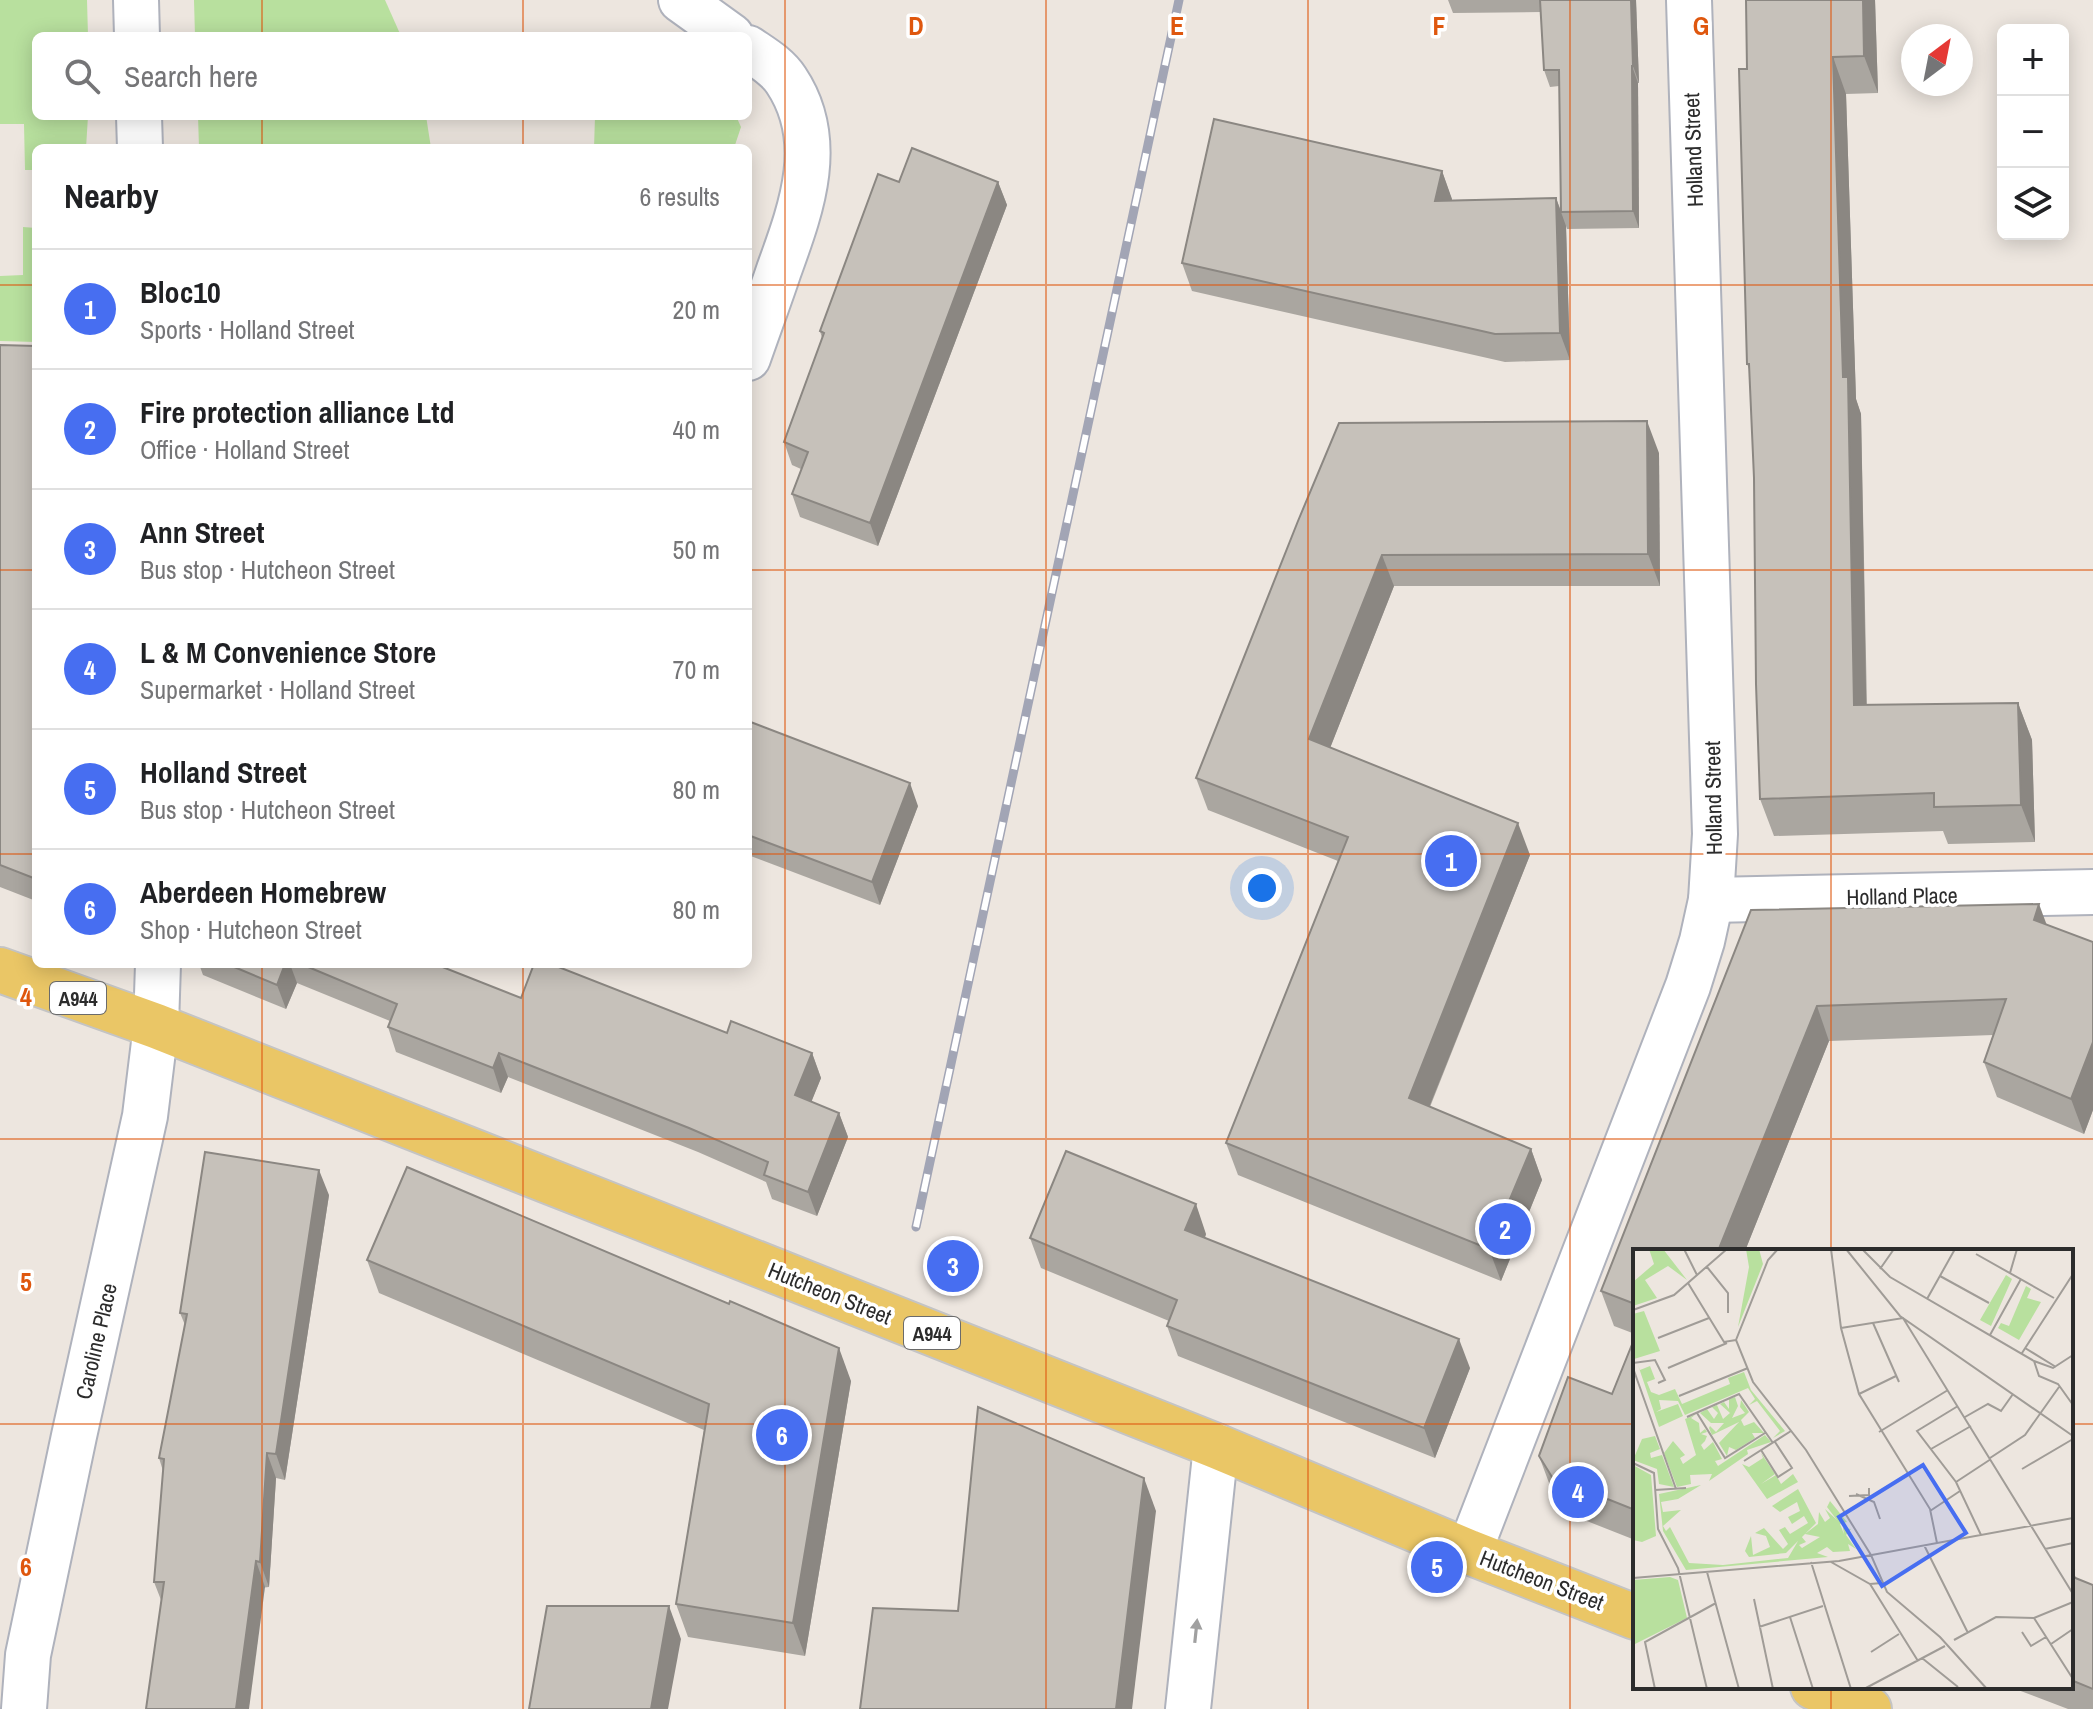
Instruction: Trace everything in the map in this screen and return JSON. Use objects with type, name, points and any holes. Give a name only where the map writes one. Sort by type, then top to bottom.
[{"type":"main road","name":"A944","points":[[0,970],[156,1026]]},
{"type":"main road","name":"Hutcheon Street","points":[[156,1026],[1216,1446],[1469,1552],[1633,1616]]},
{"type":"main road","points":[[1818,1689],[1869,1709]]},
{"type":"street","points":[[136,0],[137,32]]},
{"type":"street","points":[[681,0],[725,32]]},
{"type":"street","name":"Holland Street","points":[[1469,1552],[1688,986],[1711,900],[1715,818],[1689,0]]},
{"type":"street","points":[[752,51],[785,78],[794,95],[803,117],[806,181],[800,210],[752,347]]},
{"type":"street","points":[[139,120],[140,144]]},
{"type":"street","name":"Holland Place","points":[[1711,900],[2093,892]]},
{"type":"street","name":"Caroline Place","points":[[24,1709],[14,1653],[145,1116],[156,1026],[158,968]]},
{"type":"street","points":[[1188,1709],[1216,1446]]},
{"type":"green space","points":[[0,0],[87,0],[88,32],[32,32],[32,120],[88,120],[86,144],[32,144],[32,170],[25,170],[24,124],[0,124]]},
{"type":"green space","points":[[194,0],[385,0],[399,32],[195,32]]},
{"type":"green space","points":[[198,120],[427,120],[430,144],[199,144]]},
{"type":"green space","points":[[595,120],[738,120],[741,127],[735,144],[594,144]]},
{"type":"green space","points":[[23,227],[32,228],[32,342],[0,341],[0,276],[23,275]]},
{"type":"building","points":[[1540,0],[1631,0],[1633,211],[1561,212],[1559,70],[1544,70]]},
{"type":"building","points":[[1746,0],[1863,0],[1864,56],[1833,57],[1843,377],[1848,377],[1854,705],[2018,703],[2021,805],[1934,807],[1934,793],[1760,799],[1754,478],[1747,364],[1739,69],[1747,69]]},
{"type":"building","points":[[1214,119],[1442,171],[1435,201],[1556,198],[1560,333],[1495,334],[1182,263]]},
{"type":"building","points":[[912,148],[998,182],[870,523],[792,494],[808,452],[784,442],[824,333],[820,331],[878,174],[899,182]]},
{"type":"building","points":[[0,345],[32,346],[32,877],[0,865]]},
{"type":"building","points":[[1647,421],[1648,554],[1382,555],[1309,739],[1518,823],[1409,1098],[1531,1149],[1489,1249],[1226,1143],[1348,837],[1196,778],[1339,423]]},
{"type":"building","points":[[752,723],[910,783],[872,882],[752,837]]},
{"type":"building","points":[[2039,904],[2034,920],[2093,942],[2093,1042],[2071,1099],[1984,1062],[2006,999],[1817,1006],[1719,1249],[1633,1249],[1633,1303],[1601,1291],[1751,910]]},
{"type":"building","points":[[237,968],[283,968],[277,985]]},
{"type":"building","points":[[311,968],[445,968],[521,998],[532,968],[561,968],[727,1033],[731,1021],[812,1053],[795,1095],[839,1113],[808,1192],[764,1175],[768,1162],[499,1053],[493,1068],[388,1027],[397,1004]]},
{"type":"building","points":[[1066,1151],[1196,1204],[1185,1230],[1459,1339],[1424,1428],[1167,1326],[1177,1300],[1030,1238]]},
{"type":"building","points":[[205,1152],[319,1170],[276,1454],[267,1453],[260,1562],[256,1561],[236,1709],[146,1709],[164,1582],[154,1582],[164,1459],[159,1458],[187,1314],[180,1313]]},
{"type":"building","points":[[407,1167],[839,1348],[793,1623],[676,1604],[709,1404],[367,1260]]},
{"type":"building","points":[[1633,1342],[1633,1509],[1552,1477],[1539,1456],[1568,1377],[1612,1394]]},
{"type":"building","points":[[978,1407],[1144,1478],[1116,1709],[860,1709],[873,1608],[958,1611]]},
{"type":"building","points":[[2073,1577],[2093,1585],[2093,1689],[2073,1681]]},
{"type":"building","points":[[547,1606],[669,1606],[651,1709],[529,1709]]},
{"type":"railway","points":[[916,1227],[1179,0]]},
{"type":"place","name":"Bloc10","points":[[1451,861]]},
{"type":"place","name":"Fire protection alliance Ltd","points":[[1505,1229]]},
{"type":"place","name":"Ann Street","points":[[953,1266]]},
{"type":"place","name":"Aberdeen Homebrew","points":[[782,1435]]},
{"type":"place","name":"L & M Convenience Store","points":[[1578,1492]]},
{"type":"place","name":"Holland Street","points":[[1437,1567]]}]
